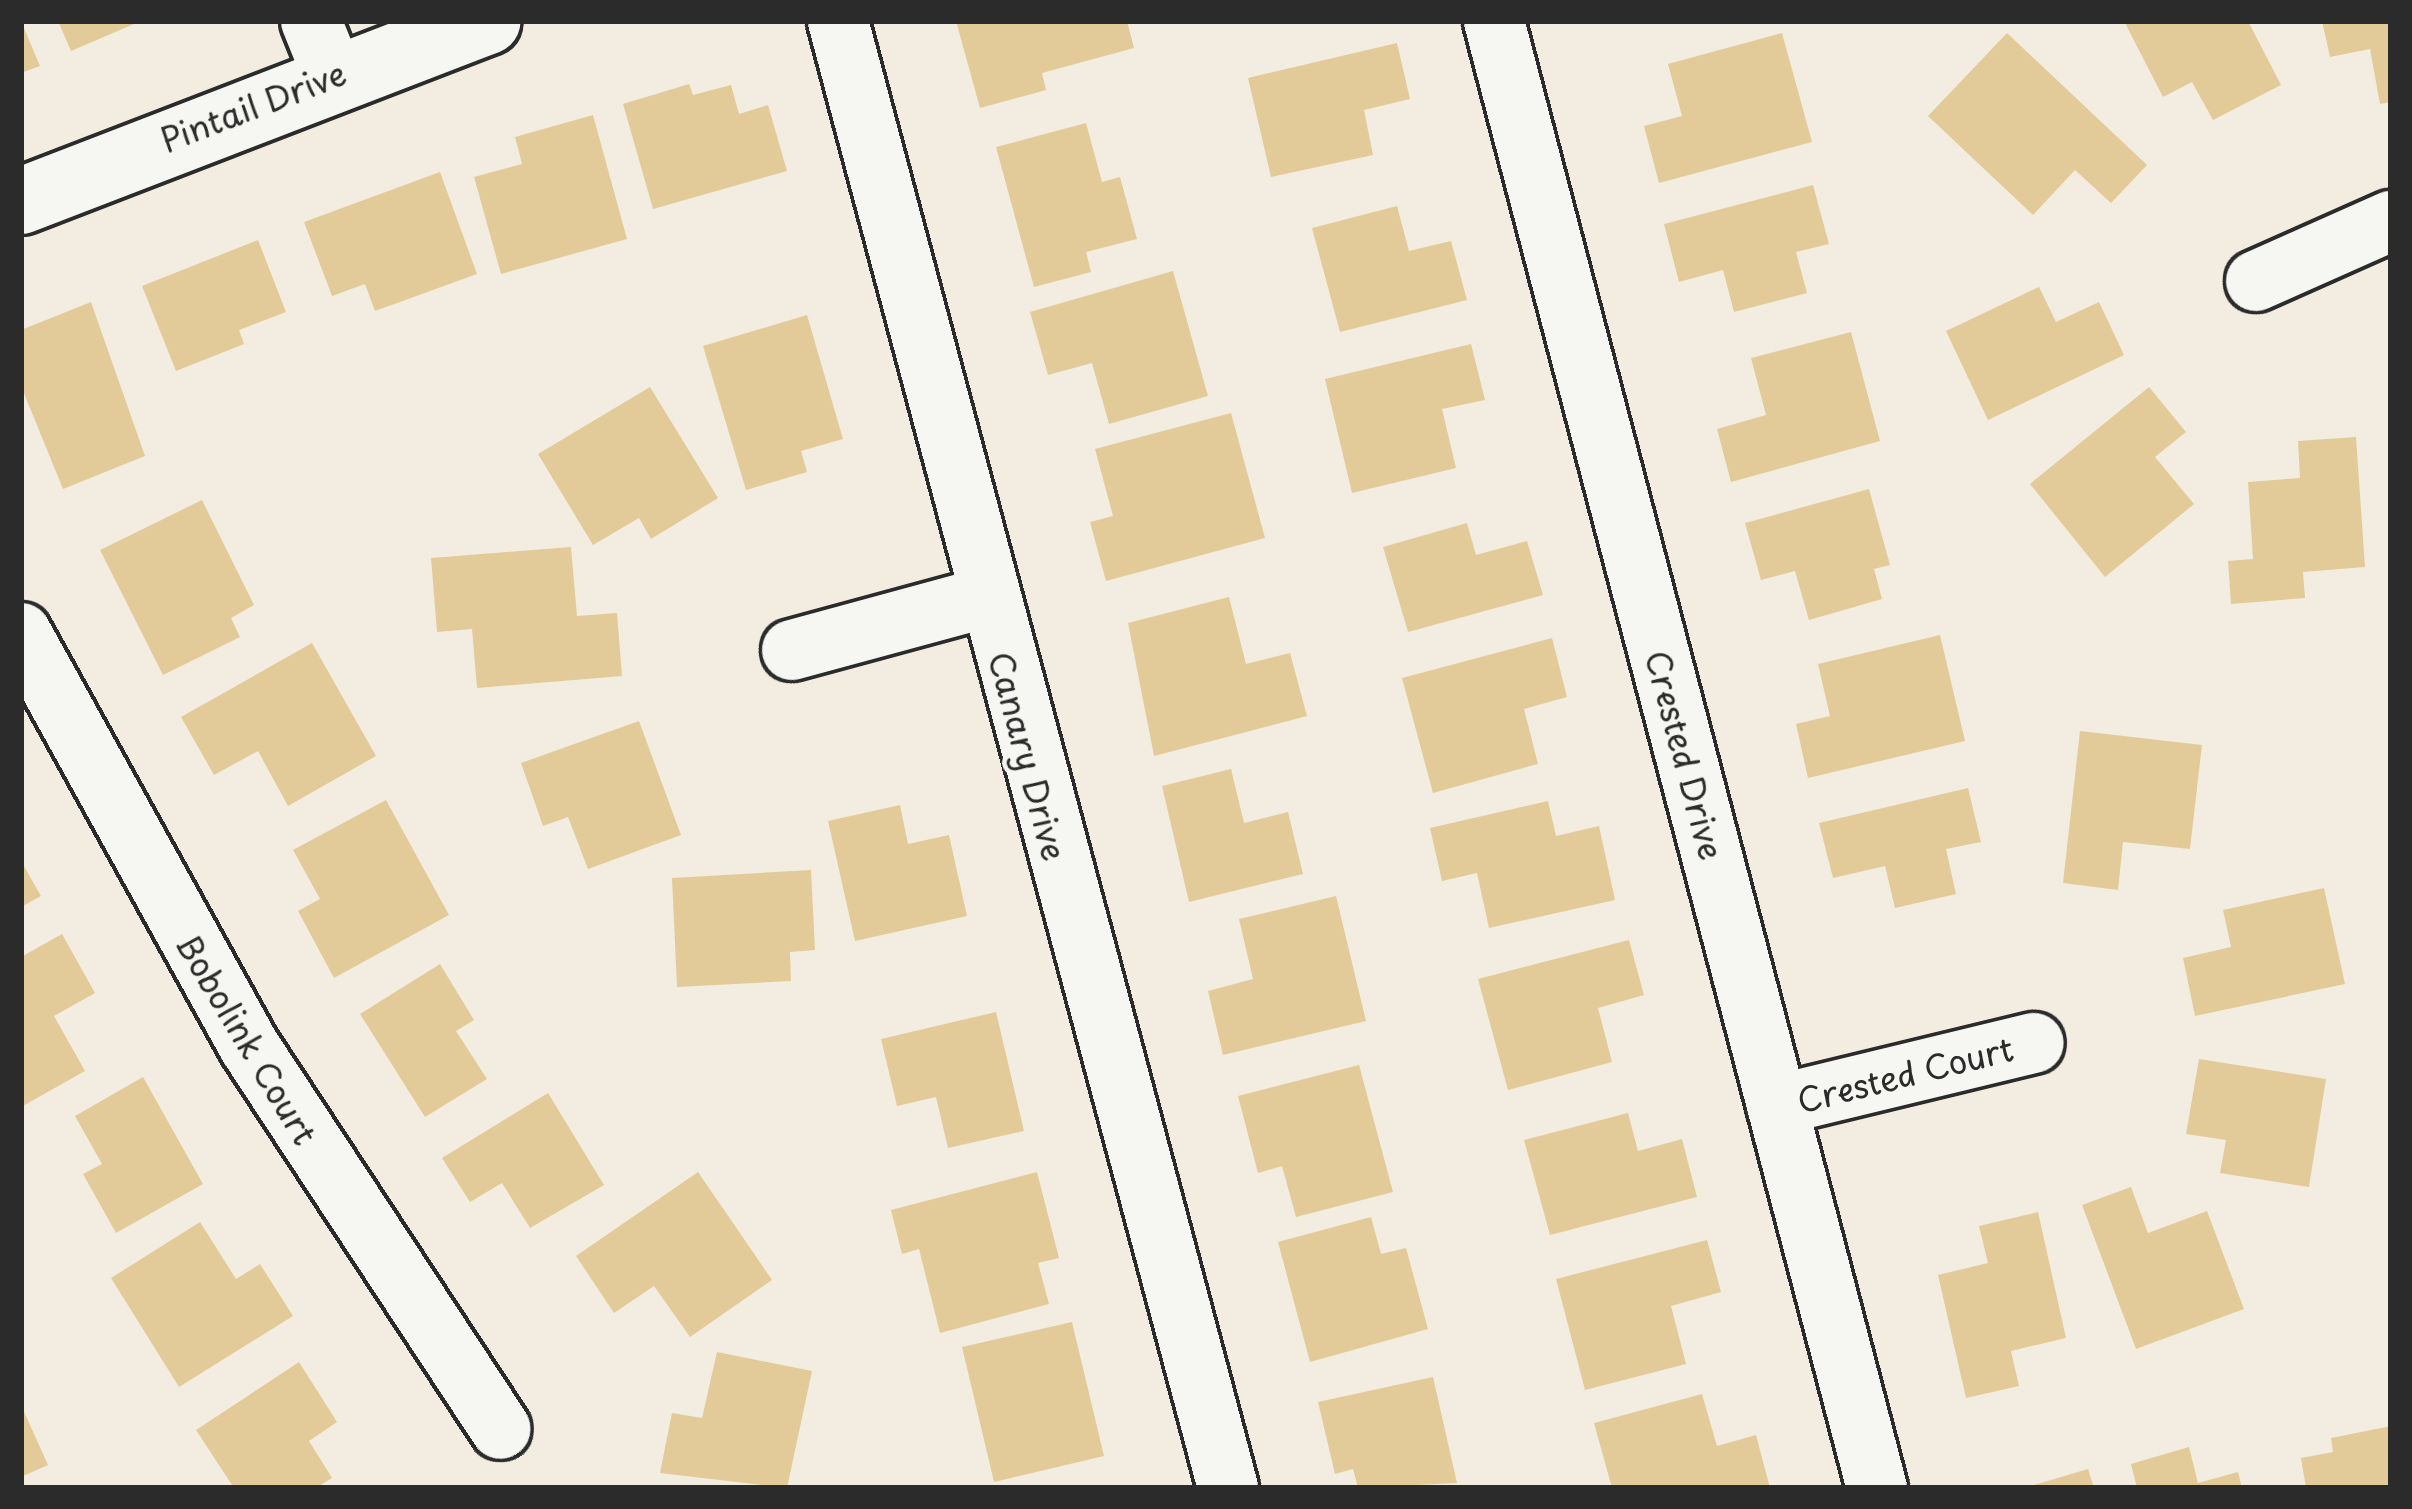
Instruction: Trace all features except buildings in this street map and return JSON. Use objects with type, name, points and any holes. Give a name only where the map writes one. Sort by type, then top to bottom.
[{"type":"street","name":"Pintail Drive","points":[[21,201],[321,47],[488,21]]},
{"type":"street","name":"Canary Drive","points":[[838,21],[984,598],[1228,1488]]},
{"type":"street","name":"Crested Drive","points":[[1494,21],[1877,1488]]},
{"type":"street","points":[[2256,281],[2391,221]]},
{"type":"street","points":[[792,650],[984,598]]},
{"type":"street","name":"Bobolink Court","points":[[21,633],[249,1046],[501,1429]]},
{"type":"street","name":"Crested Court","points":[[1777,1105],[2034,1043]]}]
